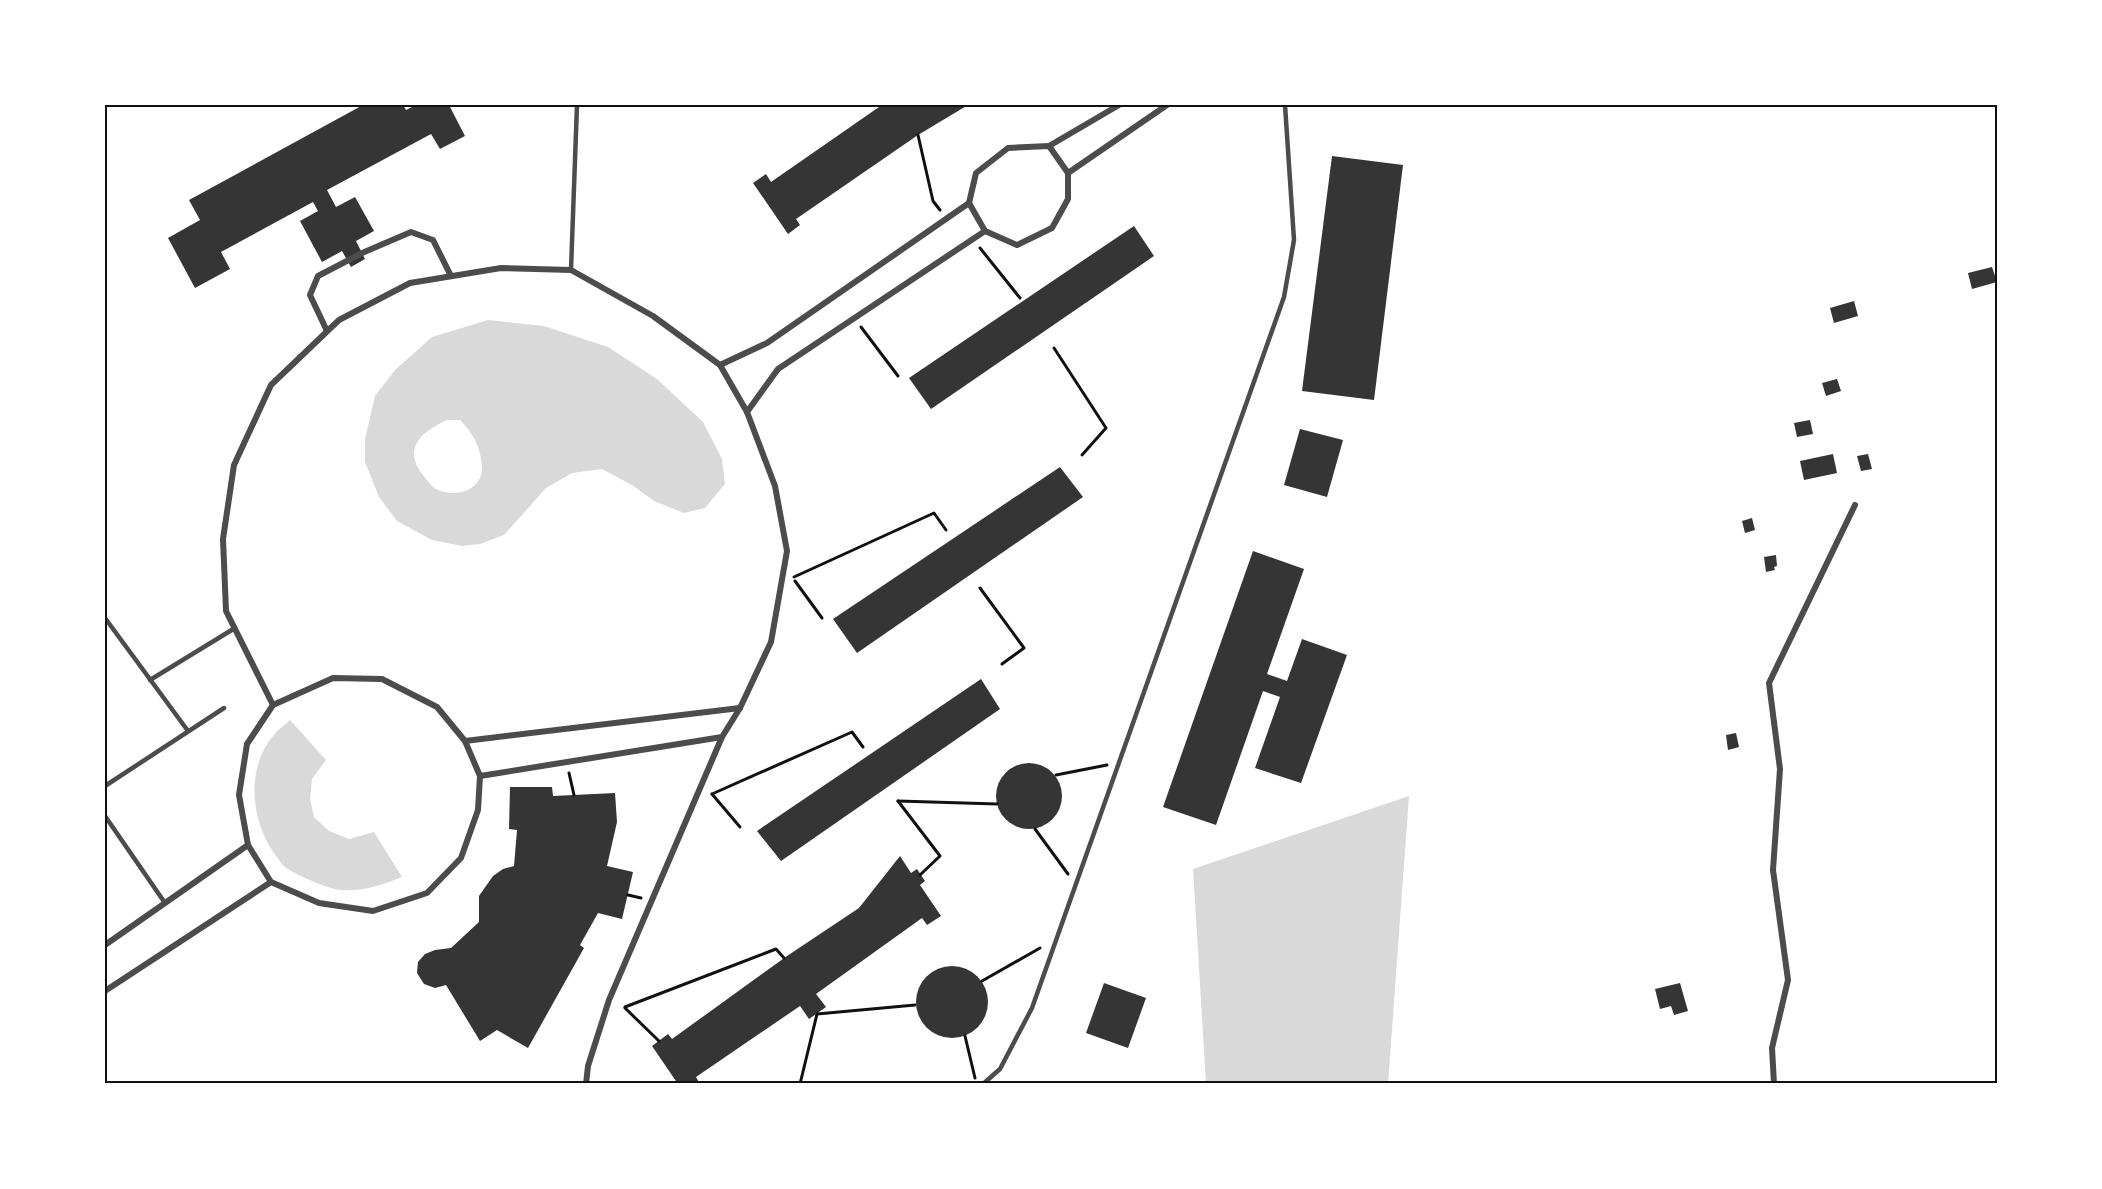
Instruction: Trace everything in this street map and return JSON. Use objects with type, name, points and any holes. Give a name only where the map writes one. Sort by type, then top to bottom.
[{"type":"street","points":[[720,365],[767,343],[969,203],[976,173],[1008,148],[1049,146],[1119,105]]},
{"type":"street","points":[[1068,173],[1167,105]]},
{"type":"street","points":[[969,203],[985,231],[1017,245],[1052,228],[1068,199],[1068,173],[1049,146]]},
{"type":"street","points":[[747,412],[778,369],[985,231]]},
{"type":"street","points":[[327,331],[310,295],[318,276],[372,249],[411,232],[433,240],[451,276]]},
{"type":"street","points":[[273,705],[226,611],[223,539],[234,465],[271,385],[339,320],[410,283],[501,268],[571,270],[653,316],[720,365],[747,412],[775,486],[787,551],[771,642],[740,708],[722,737],[611,994],[588,1066],[586,1084]]},
{"type":"street","points":[[1774,1084],[1772,1048],[1788,980],[1773,870],[1780,769],[1769,683],[1855,505]]},
{"type":"street","points":[[333,678],[382,679],[437,707],[465,741],[480,776],[478,810],[461,858],[427,893],[373,911],[319,903],[271,882],[248,845],[238,795],[247,744],[273,705],[333,678]]},
{"type":"street","points":[[465,741],[740,708]]},
{"type":"street","points":[[480,776],[722,737]]},
{"type":"street","points":[[105,945],[248,845]]},
{"type":"street","points":[[105,991],[271,882]]},
{"type":"lane","points":[[571,270],[577,105]]},
{"type":"lane","points":[[982,1084],[1000,1069],[1032,1008],[1284,297],[1294,240],[1285,105]]},
{"type":"lane","points":[[105,618],[188,731]]},
{"type":"lane","points":[[150,680],[235,628]]},
{"type":"lane","points":[[105,786],[224,708]]},
{"type":"lane","points":[[105,816],[165,903]]},
{"type":"path","points":[[918,135],[933,201],[946,219]]},
{"type":"path","points":[[973,239],[1020,298]]},
{"type":"path","points":[[855,318],[898,376]]},
{"type":"path","points":[[1054,348],[1106,428],[1082,455]]},
{"type":"path","points":[[792,578],[934,513],[946,530]]},
{"type":"path","points":[[784,567],[822,618]]},
{"type":"path","points":[[980,588],[1024,648],[1002,664]]},
{"type":"path","points":[[712,794],[852,732],[863,747]]},
{"type":"path","points":[[567,762],[574,795]]},
{"type":"path","points":[[1056,775],[1119,762]]},
{"type":"path","points":[[702,782],[740,827]]},
{"type":"path","points":[[920,874],[940,856],[898,801],[997,804]]},
{"type":"path","points":[[1035,829],[1076,885]]},
{"type":"path","points":[[982,981],[1057,938]]},
{"type":"path","points":[[625,1007],[776,949],[784,958]]},
{"type":"path","points":[[611,994],[659,1041]]},
{"type":"path","points":[[800,1084],[817,1014],[915,1005]]},
{"type":"path","points":[[965,1036],[976,1084]]},
{"type":"shaded area","points":[[488,320],[544,326],[608,347],[657,379],[703,422],[722,459],[725,484],[705,508],[684,513],[654,501],[632,485],[602,469],[572,473],[546,488],[504,535],[480,544],[462,546],[432,540],[397,521],[379,497],[365,462],[365,439],[375,396],[395,370],[432,337]],"holes":[[[447,420],[460,420],[478,446],[482,465],[481,474],[474,486],[467,490],[444,492],[434,488],[423,475],[414,457],[415,449],[423,435],[430,429]]]},
{"type":"shaded area","points":[[290,720],[326,760],[312,779],[310,799],[314,817],[329,831],[349,839],[374,832],[402,877],[356,890],[334,889],[296,874],[284,866],[276,856],[261,828],[255,796],[255,780],[264,749],[275,734]]},
{"type":"shaded area","points":[[1409,796],[1388,1084],[1206,1084],[1193,869]]},
{"type":"building","points":[[363,105],[403,105],[406,110],[416,105],[449,105],[465,136],[440,149],[431,134],[327,190],[336,207],[355,197],[374,231],[356,241],[365,259],[351,267],[342,251],[322,262],[300,221],[318,211],[313,202],[221,252],[230,269],[195,288],[168,238],[200,220],[189,200]]},
{"type":"building","points":[[878,105],[968,105],[918,135],[796,219],[800,225],[788,234],[753,183],[766,174],[771,182],[879,107]]},
{"type":"building","points":[[1332,156],[1403,165],[1374,400],[1302,391]]},
{"type":"building","points":[[1134,226],[1154,256],[931,409],[909,378]]},
{"type":"building","points":[[1992,267],[1997,282],[1972,289],[1968,273]]},
{"type":"building","points":[[1854,301],[1858,316],[1834,323],[1830,308]]},
{"type":"building","points":[[1837,379],[1841,391],[1826,396],[1822,383]]},
{"type":"building","points":[[1810,420],[1813,434],[1797,437],[1794,423]]},
{"type":"building","points":[[1300,429],[1343,440],[1327,497],[1284,485]]},
{"type":"building","points":[[1833,454],[1837,473],[1804,480],[1800,461]]},
{"type":"building","points":[[1868,454],[1872,469],[1861,471],[1857,456]]},
{"type":"building","points":[[1060,467],[1083,497],[857,653],[833,619]]},
{"type":"building","points":[[1752,518],[1755,530],[1745,533],[1742,521]]},
{"type":"building","points":[[1253,551],[1304,569],[1267,674],[1287,681],[1302,639],[1347,655],[1301,783],[1255,768],[1280,697],[1263,691],[1216,825],[1163,807]]},
{"type":"building","points":[[1776,555],[1775,570],[1766,572],[1764,557]]},
{"type":"building","points":[[981,679],[1000,709],[781,861],[757,831]]},
{"type":"building","points":[[1736,733],[1739,747],[1728,750],[1726,735]]},
{"type":"building","points":[[1029,763],[1042,765],[1057,778],[1062,796],[1060,809],[1047,824],[1029,829],[1016,827],[1001,814],[996,796],[998,783],[1011,768]]},
{"type":"building","points":[[510,787],[552,787],[553,796],[615,793],[617,822],[607,866],[633,872],[622,919],[598,913],[580,945],[584,948],[528,1048],[497,1030],[480,1041],[446,985],[435,988],[424,984],[417,973],[418,962],[425,954],[451,948],[479,922],[479,896],[493,876],[503,869],[514,866],[517,830],[509,829]]},
{"type":"building","points":[[900,856],[911,873],[917,869],[925,881],[920,885],[941,916],[927,925],[922,918],[816,994],[826,1007],[809,1019],[800,1006],[696,1077],[700,1084],[678,1084],[652,1046],[668,1034],[672,1039],[787,956],[859,908]]},
{"type":"building","points":[[952,966],[966,969],[978,976],[985,988],[988,1002],[985,1016],[978,1028],[966,1035],[952,1038],[938,1035],[926,1028],[919,1016],[916,1002],[919,988],[926,976],[938,969]]},
{"type":"building","points":[[1104,983],[1146,998],[1128,1048],[1086,1033]]},
{"type":"building","points":[[1680,983],[1688,1011],[1674,1015],[1671,1006],[1660,1009],[1655,989]]}]
